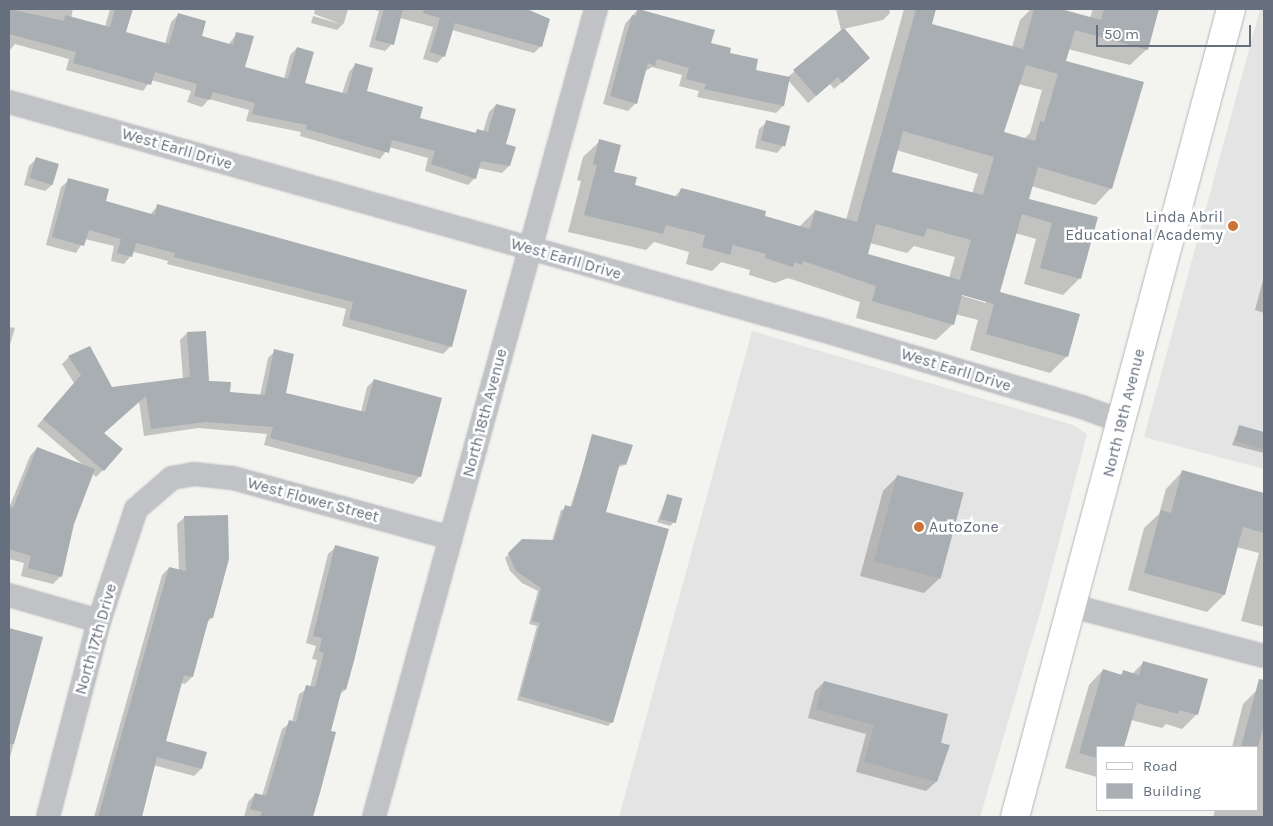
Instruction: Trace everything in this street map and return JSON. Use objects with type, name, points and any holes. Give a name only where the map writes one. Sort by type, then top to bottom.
[{"type":"main road","name":"North 19th Avenue","points":[[1015,817],[1123,422],[1231,9]]},
{"type":"street","name":"North 18th Avenue","points":[[374,817],[596,9]]},
{"type":"street","name":"West Earll Drive","points":[[9,102],[530,250],[822,330],[1082,407],[1123,422]]},
{"type":"street","name":"West Flower Street","points":[[172,478],[194,474],[233,478],[451,538]]},
{"type":"street","name":"North 17th Drive","points":[[48,817],[99,620],[136,509],[172,478]]},
{"type":"street","points":[[9,595],[99,620]]},
{"type":"street","points":[[1072,606],[1264,656]]},
{"type":"shaded area","name":"Linda Abril Educational Academy","points":[[1260,9],[1264,9],[1264,469],[1144,437]]},
{"type":"shaded area","points":[[752,331],[1073,425],[1087,434],[1044,599],[980,817],[619,817]]},
{"type":"building","points":[[9,9],[64,21],[65,15],[110,27],[115,9],[133,9],[126,32],[169,44],[178,13],[206,21],[202,36],[233,45],[236,32],[254,36],[245,67],[288,79],[297,47],[314,52],[305,83],[347,94],[355,63],[373,68],[367,91],[423,107],[420,118],[476,133],[477,129],[488,132],[496,104],[516,109],[506,144],[516,147],[510,166],[481,161],[476,179],[431,164],[435,151],[392,140],[389,153],[306,129],[307,125],[252,114],[255,103],[213,92],[210,100],[194,96],[197,84],[155,72],[151,85],[73,63],[76,52],[9,34]]},
{"type":"building","points":[[384,9],[403,9],[394,45],[375,40]]},
{"type":"building","points":[[424,9],[527,9],[550,19],[542,47],[455,23],[445,57],[430,52],[440,18],[423,13]]},
{"type":"building","points":[[638,9],[715,30],[711,43],[731,48],[730,53],[758,59],[756,70],[790,77],[784,106],[704,89],[706,84],[686,79],[689,68],[657,59],[655,66],[648,63],[637,104],[610,96],[632,15],[636,16]]},
{"type":"building","points":[[916,9],[936,9],[932,24],[1023,49],[1034,9],[1061,9],[1101,20],[1104,9],[1159,9],[1148,50],[1075,30],[1066,61],[1144,82],[1112,189],[1038,167],[1029,199],[1098,217],[1081,279],[1040,268],[1052,223],[1022,214],[1000,292],[1080,314],[1068,357],[986,334],[994,304],[962,295],[954,325],[872,301],[876,286],[803,261],[802,265],[795,262],[793,267],[765,258],[766,254],[733,245],[730,255],[702,247],[705,235],[666,225],[663,234],[584,215],[597,165],[593,164],[599,139],[621,145],[614,172],[637,177],[635,185],[678,197],[681,188],[697,192],[766,211],[765,216],[810,229],[815,210],[857,222]],"holes":[[[1026,65],[1058,74],[1044,122],[1040,121],[1035,141],[1004,132]],[[903,131],[994,157],[983,195],[892,172]],[[876,224],[924,237],[927,228],[971,240],[960,280],[868,254]]]},
{"type":"building","points":[[844,28],[870,58],[842,83],[838,77],[816,96],[793,70]]},
{"type":"building","points":[[766,120],[790,126],[785,146],[761,140]]},
{"type":"building","points":[[36,157],[59,164],[53,185],[30,178]]},
{"type":"building","points":[[68,178],[109,189],[106,201],[155,215],[157,204],[467,290],[452,347],[349,319],[353,302],[174,257],[175,253],[136,243],[132,257],[117,253],[121,239],[89,230],[84,246],[52,237]]},
{"type":"building","points":[[206,331],[209,381],[231,382],[230,392],[265,395],[274,349],[294,354],[286,393],[365,412],[374,379],[442,398],[421,477],[270,438],[273,427],[206,422],[151,429],[146,396],[104,433],[123,449],[104,471],[43,419],[81,375],[68,356],[90,346],[112,387],[190,377],[187,332]]},
{"type":"building","points":[[1239,425],[1264,432],[1264,449],[1235,441]]},
{"type":"building","points":[[592,434],[633,445],[626,465],[620,463],[606,512],[669,529],[613,723],[520,696],[540,623],[532,621],[541,588],[516,571],[508,553],[522,539],[554,540],[565,505],[572,507]]},
{"type":"building","points":[[37,447],[95,469],[74,524],[62,577],[28,568],[31,556],[9,549],[9,507],[13,508]]},
{"type":"building","points":[[1182,470],[1264,493],[1264,533],[1243,527],[1225,595],[1144,573],[1161,510],[1171,513]]},
{"type":"building","name":"AutoZone","points":[[897,475],[964,493],[941,579],[874,561]]},
{"type":"building","points":[[667,494],[682,498],[676,523],[660,519]]},
{"type":"building","points":[[228,515],[229,559],[213,618],[209,618],[193,677],[184,675],[166,741],[207,752],[202,769],[157,757],[142,817],[98,817],[169,567],[186,571],[184,516]]},
{"type":"building","points":[[335,545],[379,557],[346,690],[342,689],[331,731],[336,732],[321,789],[313,817],[260,817],[262,812],[250,809],[255,793],[266,796],[289,720],[296,722],[306,685],[315,687],[324,653],[319,651],[322,638],[313,636]]},
{"type":"building","points":[[9,628],[43,637],[14,744],[9,744]]},
{"type":"building","points":[[1143,661],[1208,679],[1198,715],[1179,710],[1178,714],[1137,703],[1124,746],[1096,746],[1096,758],[1079,753],[1103,669],[1122,675],[1123,670],[1139,675]]},
{"type":"building","points":[[1259,679],[1264,680],[1264,725],[1258,747],[1241,746]]},
{"type":"building","points":[[824,681],[948,714],[941,743],[950,745],[937,782],[864,762],[874,725],[816,709]]},
{"type":"place","name":"Linda Abril Educational Academy","points":[[1233,226]]},
{"type":"place","name":"AutoZone","points":[[919,527]]}]
